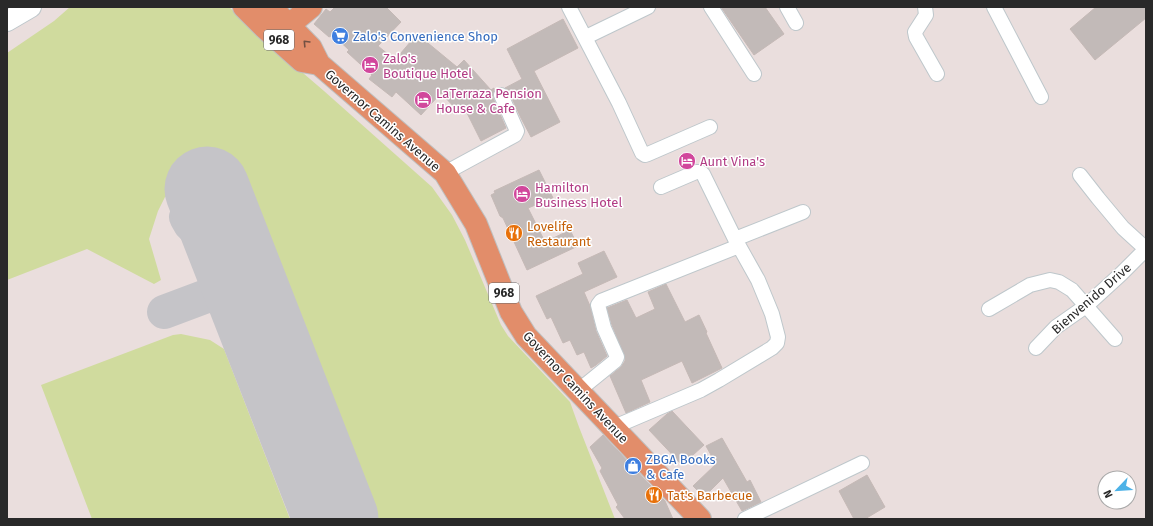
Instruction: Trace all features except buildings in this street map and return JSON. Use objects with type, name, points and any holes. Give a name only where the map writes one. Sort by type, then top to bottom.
[{"type":"main road","points":[[7,21],[31,7]]},
{"type":"main road","name":"Governor Camins Avenue","points":[[244,7],[302,61],[319,64]]},
{"type":"main road","name":"Governor Camins Avenue","points":[[271,7],[311,48],[319,64],[445,173],[476,224],[511,312],[526,336],[700,519]]},
{"type":"main road","points":[[289,25],[311,7]]},
{"type":"street","points":[[569,7],[586,37],[642,153],[645,155],[648,154],[710,127]]},
{"type":"street","points":[[586,37],[648,7]]},
{"type":"street","points":[[711,7],[754,74]]},
{"type":"street","points":[[787,7],[796,23]]},
{"type":"street","points":[[925,7],[926,15],[915,32],[916,37],[937,74]]},
{"type":"street","points":[[994,7],[1041,97]]},
{"type":"street","points":[[445,173],[515,136],[517,131],[502,95]]},
{"type":"street","points":[[614,427],[701,390],[772,348],[778,337],[772,314],[758,280],[737,242],[704,174],[696,172],[661,187]]},
{"type":"street","points":[[1080,175],[1123,228],[1146,249]]},
{"type":"street","points":[[578,391],[615,362],[617,357],[604,328],[598,303],[803,212]]},
{"type":"street","name":"Bienvenido Drive","points":[[1036,348],[1056,327],[1086,306],[1146,249]]},
{"type":"street","points":[[989,309],[1030,285],[1050,280],[1059,282],[1072,290],[1115,339]]},
{"type":"street","points":[[745,519],[862,463]]},
{"type":"green space","points":[[70,7],[229,7],[432,187],[452,215],[465,240],[501,325],[508,336],[570,402],[615,519],[376,519],[239,171],[165,197],[158,211],[149,239],[161,280],[154,284],[87,249],[7,280],[7,53],[54,21]]},
{"type":"green space","points":[[181,334],[210,340],[224,349],[290,519],[92,519],[41,385],[173,335]]},
{"type":"taxiway","points":[[234,258],[242,218],[235,207],[221,201],[212,201],[193,208],[188,212],[186,217],[190,224],[240,273]]},
{"type":"taxiway","points":[[164,312],[244,282]]},
{"type":"runway","points":[[207,189],[336,519]]},
{"type":"place","name":"Zalo's Convenience Shop","points":[[340,36]]},
{"type":"place","name":"Zalo's Boutique Hotel","points":[[370,65]]},
{"type":"place","name":"LaTerraza Pension House & Cafe","points":[[423,100]]},
{"type":"place","name":"Aunt Vina's","points":[[687,161]]},
{"type":"place","name":"Hamilton Business Hotel","points":[[522,194]]},
{"type":"place","name":"Lovelife Restaurant","points":[[514,233]]},
{"type":"place","name":"ZBGA Books & Cafe","points":[[633,466]]},
{"type":"place","name":"Tat's Barbecue","points":[[654,495]]}]
